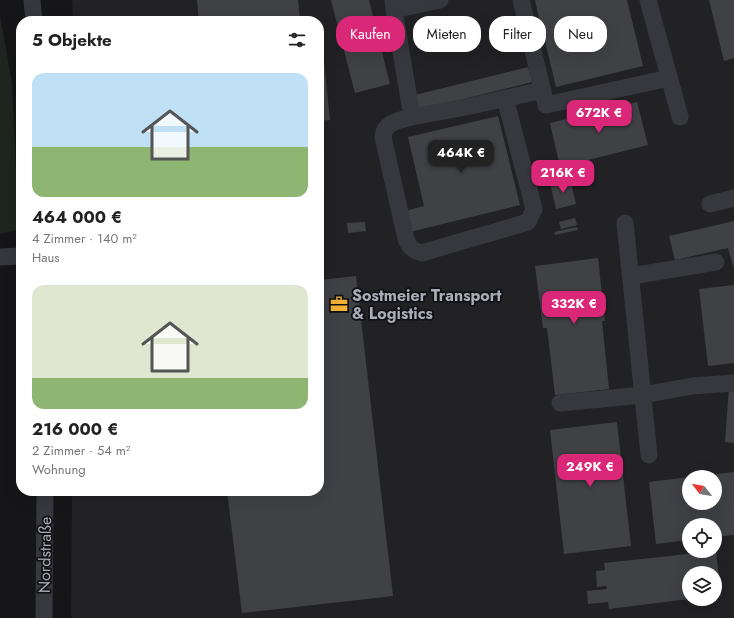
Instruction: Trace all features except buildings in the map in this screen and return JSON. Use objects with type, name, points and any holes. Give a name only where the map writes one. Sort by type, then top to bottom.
[{"type":"street","points":[[32,0],[34,16]]},
{"type":"street","points":[[412,117],[394,5],[440,0]]},
{"type":"street","points":[[521,0],[546,105],[670,78]]},
{"type":"street","points":[[648,0],[680,117]]},
{"type":"street","points":[[505,98],[534,209],[528,222],[422,253],[410,248],[406,239],[383,137],[385,130],[395,121],[543,90]]},
{"type":"street","points":[[710,204],[734,198]]},
{"type":"street","points":[[625,223],[649,455]]},
{"type":"street","points":[[0,257],[16,256]]},
{"type":"street","points":[[631,276],[716,262]]},
{"type":"street","points":[[560,403],[643,395],[692,386],[734,383]]},
{"type":"street","name":"Nordstraße","points":[[44,618],[45,496]]},
{"type":"shaded area","points":[[72,0],[734,0],[734,618],[71,618],[72,496],[324,496],[324,16],[73,16]]},
{"type":"shaded area","points":[[0,15],[12,83],[16,168],[16,230],[0,234]]},
{"type":"place","name":"Sostmeier Transport & Logistics","points":[[339,304]]}]
